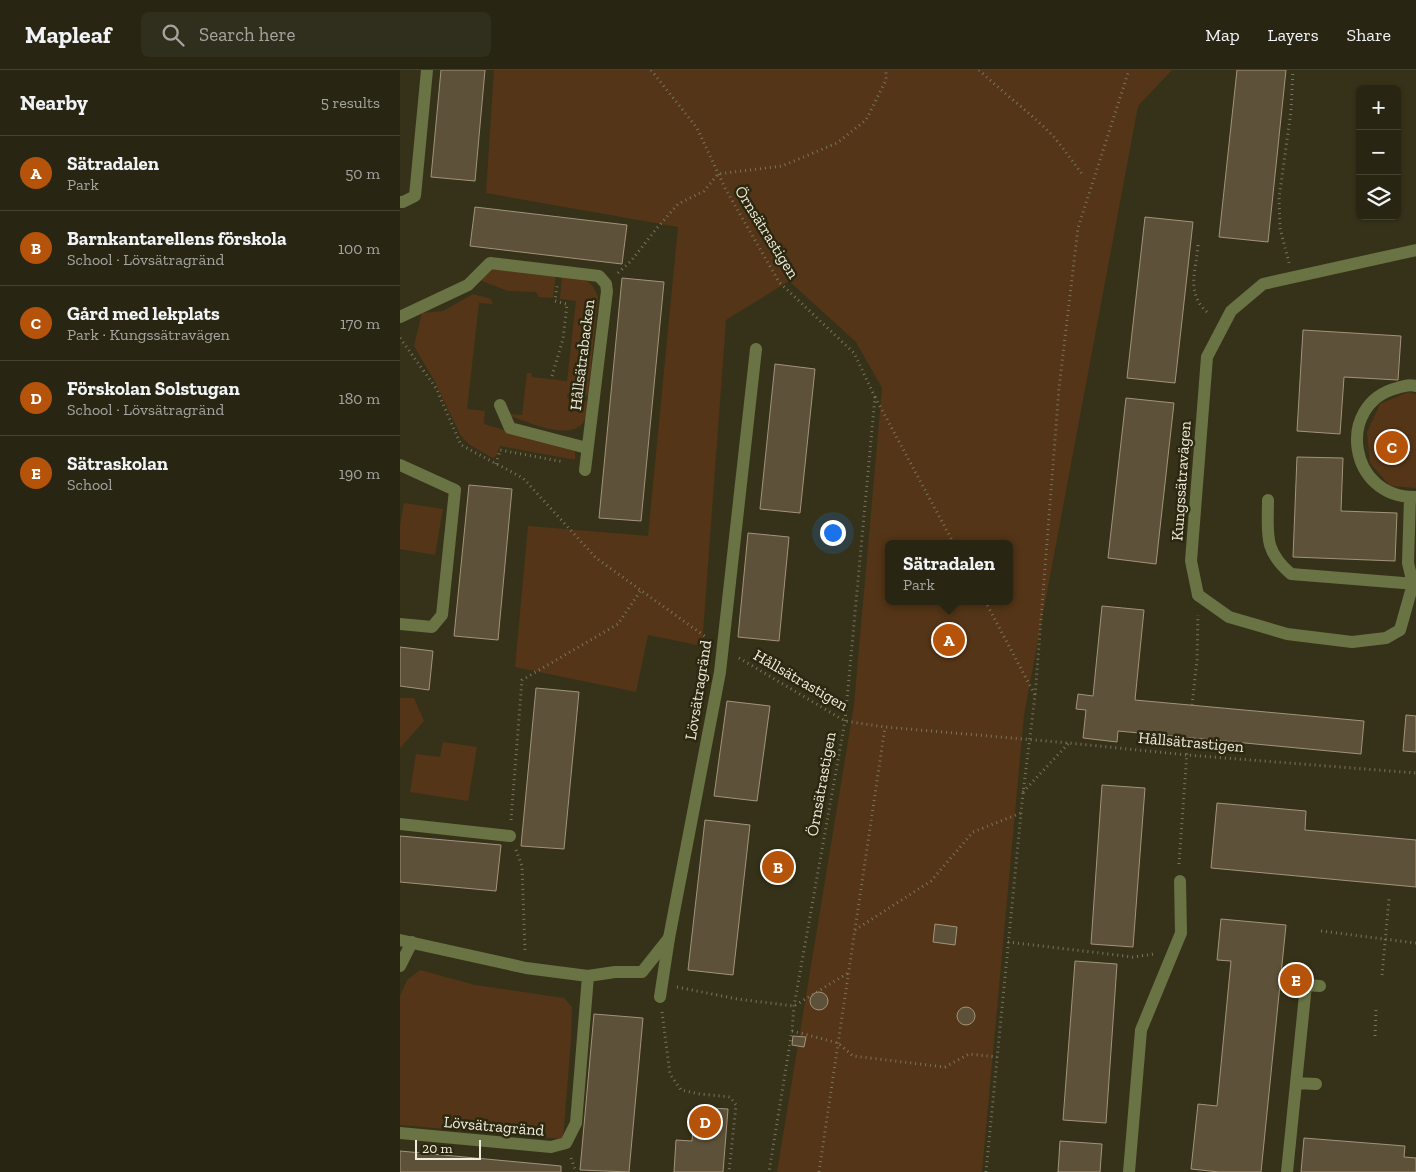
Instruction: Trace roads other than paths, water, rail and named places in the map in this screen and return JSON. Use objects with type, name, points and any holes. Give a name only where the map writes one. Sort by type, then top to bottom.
[{"type":"street","points":[[400,202],[415,196],[427,70]]},
{"type":"street","name":"Kungssätravägen","points":[[1415,584],[1400,630],[1386,638],[1352,642],[1287,634],[1229,617],[1198,595],[1191,561],[1207,357],[1231,311],[1263,284],[1416,250]]},
{"type":"street","name":"Hållsätrabacken","points":[[400,317],[468,285],[490,263],[599,276],[606,284],[585,465]]},
{"type":"street","name":"Lövsätragränd","points":[[400,966],[406,941],[526,968],[588,976],[615,972],[642,972],[669,938],[720,672],[756,349]]},
{"type":"street","points":[[1268,500],[1268,540],[1272,553],[1280,565],[1291,574],[1415,584],[1408,563],[1413,497],[1403,497],[1381,488],[1365,472],[1357,449],[1358,426],[1369,405],[1388,390],[1410,385],[1416,386]]},
{"type":"street","points":[[500,405],[510,428],[588,448]]},
{"type":"street","points":[[400,465],[455,490],[442,615],[432,627],[400,624]]},
{"type":"street","points":[[400,824],[510,836]]},
{"type":"street","points":[[1129,1172],[1141,1030],[1181,933],[1180,881]]},
{"type":"street","points":[[660,997],[665,975],[669,938]]},
{"type":"street","name":"Lövsätragränd","points":[[400,1133],[551,1147],[566,1143],[576,1123],[588,976]]},
{"type":"street","points":[[1287,1172],[1306,985],[1320,986]]},
{"type":"street","points":[[1296,1083],[1316,1084]]},
{"type":"place","name":"Gård med lekplats","points":[[1392,447]]},
{"type":"place","name":"Sätradalen","points":[[949,640]]},
{"type":"place","name":"Barnkantarellens förskola","points":[[778,867]]},
{"type":"place","name":"Sätraskolan","points":[[1296,980]]},
{"type":"place","name":"Förskolan Solstugan","points":[[705,1122]]}]
